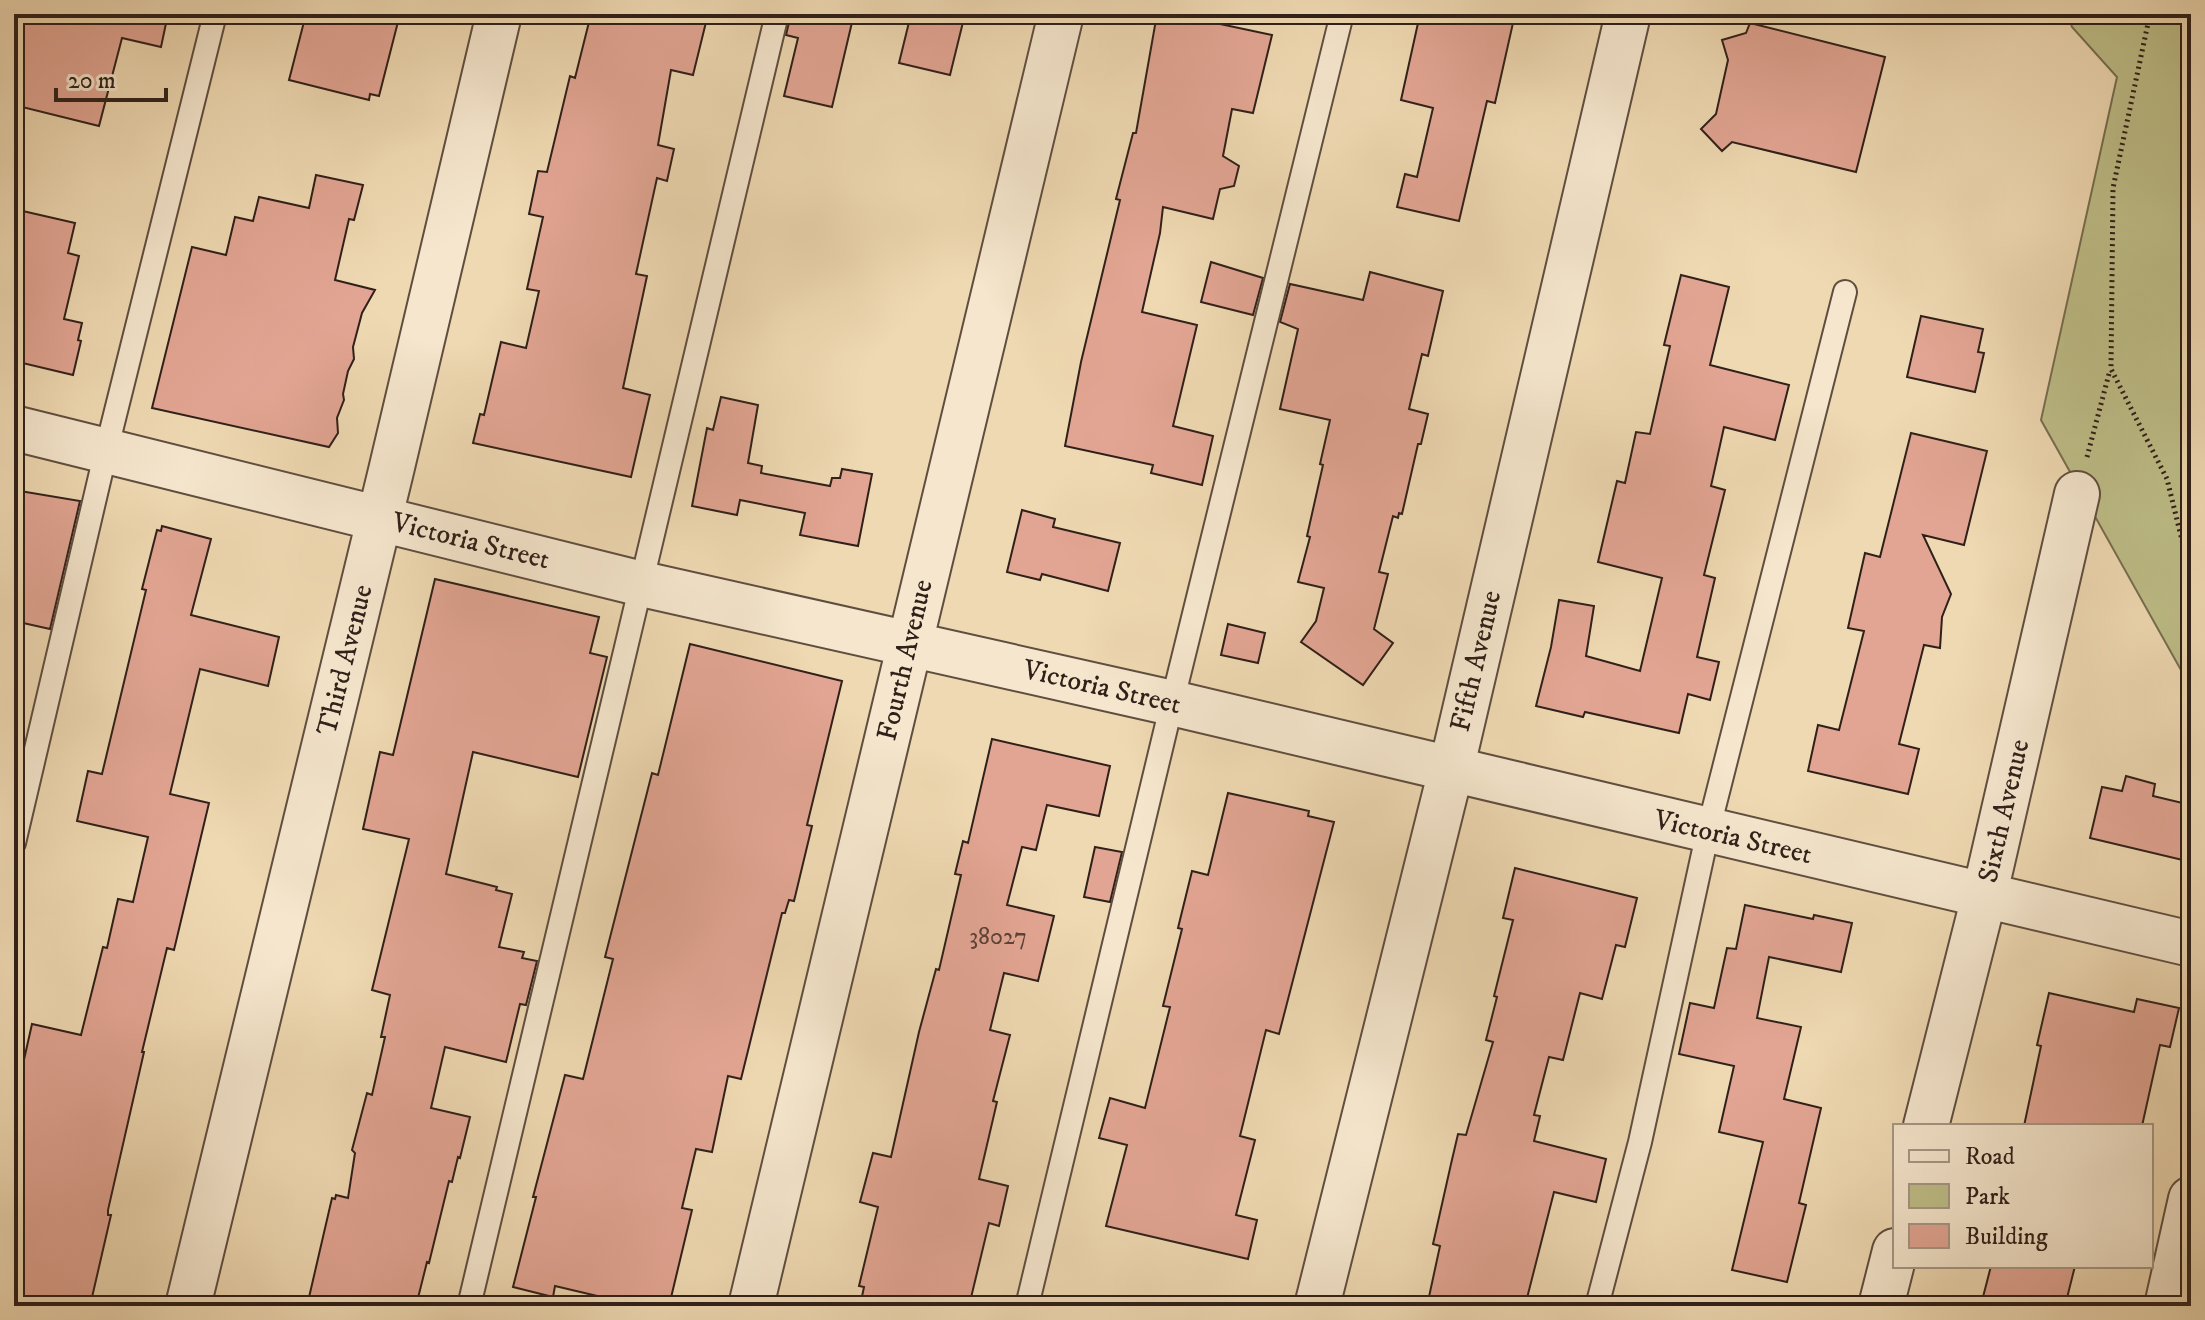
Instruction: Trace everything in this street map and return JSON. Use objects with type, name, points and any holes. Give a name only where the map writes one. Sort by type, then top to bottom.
[{"type":"street","name":"Third Avenue","points":[[188,1306],[499,14]]},
{"type":"street","name":"Fourth Avenue","points":[[751,1306],[1061,14]]},
{"type":"street","name":"Fifth Avenue","points":[[1317,1306],[1451,770],[1628,14]]},
{"type":"street","name":"Victoria Street","points":[[14,428],[642,584],[1172,703],[2191,944]]},
{"type":"street","name":"Sixth Avenue","points":[[1927,1124],[1984,897],[2077,494]]},
{"type":"street","points":[[2167,1306],[2191,1199]]},
{"type":"street","points":[[1881,1306],[1893,1259]]},
{"type":"lane","points":[[14,843],[106,451],[215,14]]},
{"type":"lane","points":[[469,1306],[777,14]]},
{"type":"lane","points":[[1027,1306],[1342,14]]},
{"type":"lane","points":[[1597,1306],[1640,1142],[1708,831],[1845,292]]},
{"type":"path","points":[[2077,494],[2111,369],[2113,188],[2150,14]]},
{"type":"path","points":[[2111,369],[2167,479],[2191,577]]},
{"type":"green space","points":[[2068,14],[2191,14],[2191,688],[2041,420],[2117,77],[2072,27]]},
{"type":"building","points":[[24,14],[168,14],[161,47],[122,38],[99,126],[14,105],[14,56]]},
{"type":"building","points":[[306,14],[400,14],[379,96],[370,94],[369,100],[289,80]]},
{"type":"building","points":[[591,14],[708,14],[693,75],[671,70],[658,145],[674,149],[667,181],[657,178],[636,274],[647,276],[623,388],[650,395],[631,477],[473,443],[480,414],[484,415],[501,342],[526,348],[539,291],[527,289],[543,217],[529,214],[538,171],[547,172],[570,76],[575,78]]},
{"type":"building","points":[[791,14],[854,14],[832,107],[784,96],[798,38],[786,35]]},
{"type":"building","points":[[911,14],[965,14],[950,75],[899,63]]},
{"type":"building","points":[[1157,14],[1223,14],[1220,24],[1272,35],[1253,113],[1232,109],[1223,156],[1239,166],[1234,186],[1220,189],[1213,219],[1163,207],[1142,312],[1197,325],[1173,426],[1213,436],[1202,485],[1151,473],[1153,465],[1065,446],[1081,362],[1120,200],[1116,199],[1133,133],[1136,133]]},
{"type":"building","points":[[1420,14],[1515,14],[1495,103],[1487,101],[1459,221],[1397,207],[1405,174],[1417,177],[1433,108],[1401,100]]},
{"type":"building","points":[[1750,23],[1885,57],[1856,172],[1732,142],[1722,151],[1701,129],[1716,114],[1728,60],[1722,40],[1746,33]]},
{"type":"building","points":[[316,175],[363,185],[354,220],[349,219],[335,280],[375,290],[362,313],[353,347],[354,359],[348,371],[344,400],[337,418],[338,433],[329,447],[152,408],[192,247],[226,255],[235,217],[253,221],[259,197],[309,208]]},
{"type":"building","points":[[14,209],[75,223],[68,253],[79,256],[64,319],[82,323],[73,375],[14,361]]},
{"type":"building","points":[[1211,262],[1263,278],[1253,315],[1201,302]]},
{"type":"building","points":[[1370,272],[1443,291],[1428,356],[1422,354],[1409,409],[1428,414],[1402,514],[1399,513],[1398,518],[1393,516],[1379,572],[1388,574],[1374,629],[1393,643],[1363,685],[1301,642],[1316,621],[1324,588],[1298,582],[1310,537],[1307,536],[1330,420],[1280,409],[1298,329],[1280,322],[1290,284],[1363,300]]},
{"type":"building","points":[[1681,275],[1729,287],[1710,365],[1789,385],[1775,440],[1724,427],[1711,486],[1725,490],[1704,575],[1715,578],[1697,657],[1719,662],[1710,700],[1688,694],[1679,733],[1585,712],[1583,717],[1536,706],[1559,600],[1594,606],[1586,656],[1640,671],[1662,578],[1598,562],[1617,481],[1625,483],[1636,432],[1650,434],[1670,346],[1664,345]]},
{"type":"building","points":[[1921,316],[1983,329],[1978,352],[1984,353],[1975,392],[1907,377]]},
{"type":"building","points":[[721,397],[758,405],[748,463],[762,466],[761,473],[830,486],[832,478],[840,478],[842,469],[872,474],[858,546],[800,535],[805,513],[740,500],[737,515],[692,506],[707,428],[713,430]]},
{"type":"building","points":[[1911,433],[1987,451],[1964,545],[1923,535],[1951,594],[1942,617],[1940,648],[1924,645],[1899,744],[1919,749],[1908,794],[1808,771],[1818,725],[1839,730],[1864,631],[1848,628],[1865,553],[1880,557]]},
{"type":"building","points":[[14,490],[80,501],[50,629],[14,621]]},
{"type":"building","points":[[1022,510],[1055,519],[1053,527],[1120,543],[1108,591],[1042,574],[1040,580],[1007,572]]},
{"type":"building","points":[[162,526],[211,539],[191,615],[279,637],[268,686],[200,669],[170,794],[209,803],[174,950],[167,948],[142,1052],[90,1306],[14,1306],[14,1104],[32,1024],[81,1035],[118,899],[133,902],[148,837],[77,821],[88,771],[102,774],[146,590],[142,589],[157,530],[161,531]]},
{"type":"building","points":[[435,579],[599,617],[590,653],[607,657],[578,777],[473,752],[446,874],[512,894],[499,947],[524,952],[522,958],[537,961],[526,1005],[520,1004],[506,1062],[445,1047],[431,1108],[470,1117],[460,1158],[452,1182],[449,1181],[416,1306],[307,1306],[332,1198],[335,1199],[336,1195],[348,1198],[355,1153],[352,1150],[367,1093],[372,1095],[385,1037],[381,1037],[390,995],[372,990],[409,839],[363,829],[380,752],[393,755]]},
{"type":"building","points":[[1228,624],[1265,633],[1258,663],[1221,655]]},
{"type":"building","points":[[690,644],[842,681],[807,825],[812,826],[794,901],[789,900],[785,913],[782,913],[741,1079],[728,1076],[712,1152],[696,1149],[682,1208],[692,1210],[669,1306],[608,1306],[610,1299],[555,1286],[553,1297],[513,1287],[565,1075],[583,1079],[613,959],[605,957],[652,773],[658,775]]},
{"type":"building","points":[[992,739],[1110,766],[1099,816],[1047,805],[1036,850],[1022,847],[1007,905],[1054,916],[1038,981],[1004,973],[990,1030],[1010,1035],[993,1101],[997,1102],[979,1179],[1008,1186],[999,1226],[989,1223],[969,1306],[860,1306],[864,1287],[859,1286],[878,1207],[860,1202],[873,1153],[891,1157],[919,1032],[936,969],[939,970],[961,875],[955,874],[963,841],[968,843]]},
{"type":"building","points":[[2126,776],[2155,784],[2153,796],[2191,805],[2191,862],[2090,838],[2102,787],[2122,791]]},
{"type":"building","points":[[1228,793],[1309,811],[1308,816],[1334,822],[1279,1034],[1266,1030],[1240,1136],[1255,1140],[1236,1215],[1257,1220],[1248,1259],[1106,1226],[1127,1145],[1099,1138],[1110,1098],[1145,1108],[1170,1007],[1163,1006],[1182,929],[1178,928],[1192,871],[1208,875]]},
{"type":"building","points":[[1095,847],[1122,852],[1110,902],[1084,897]]},
{"type":"building","points":[[1515,868],[1637,898],[1625,947],[1616,945],[1602,999],[1580,993],[1563,1060],[1549,1057],[1534,1115],[1540,1116],[1534,1141],[1606,1159],[1596,1202],[1554,1192],[1525,1306],[1427,1306],[1440,1246],[1433,1244],[1458,1134],[1466,1135],[1493,1042],[1486,1040],[1513,920],[1503,918]]},
{"type":"building","points":[[1745,905],[1813,919],[1814,915],[1852,923],[1841,972],[1769,957],[1757,1018],[1801,1027],[1784,1099],[1821,1108],[1799,1203],[1806,1205],[1787,1282],[1732,1270],[1763,1142],[1719,1132],[1734,1066],[1679,1054],[1690,1003],[1714,1008],[1727,948],[1736,949]]},
{"type":"building","points":[[2049,993],[2134,1012],[2137,999],[2179,1008],[2170,1047],[2160,1045],[2142,1124],[2024,1124],[2041,1046],[2037,1045]]},
{"type":"building","points":[[1990,1268],[2074,1268],[2065,1306],[2020,1306],[1983,1297]]},
{"type":"waterway","points":[[2191,244],[2191,257]]}]
